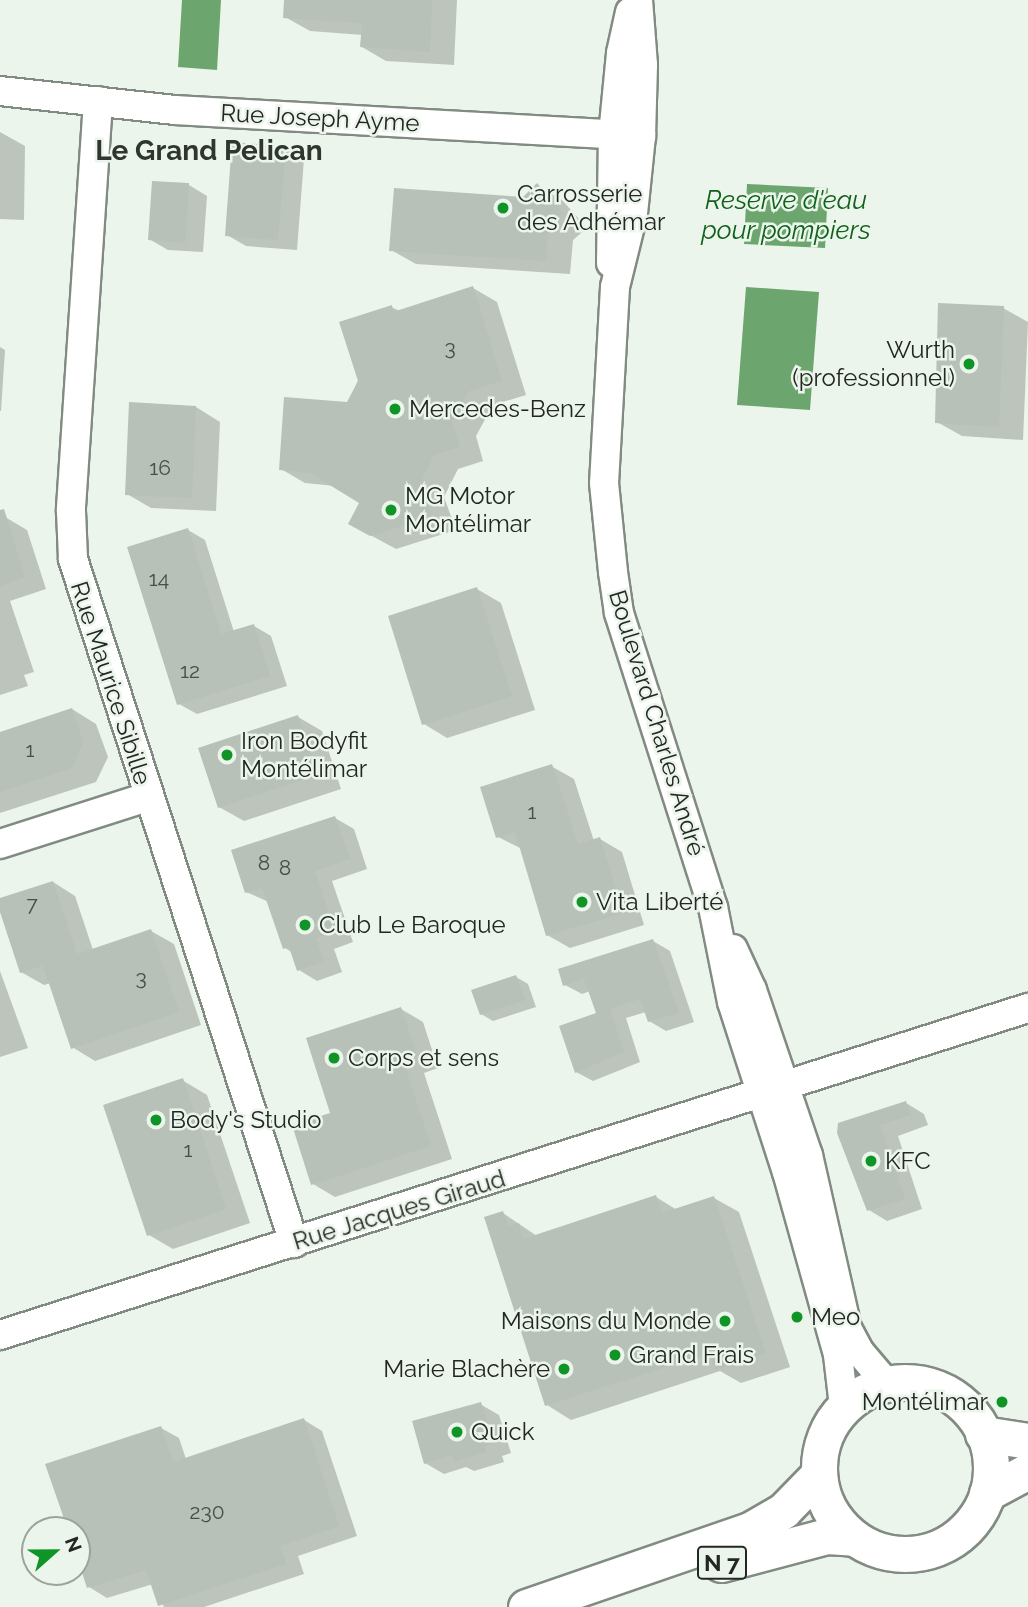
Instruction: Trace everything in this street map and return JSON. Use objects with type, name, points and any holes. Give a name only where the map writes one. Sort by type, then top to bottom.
[{"type":"main road","points":[[906,1382],[940,1390],[965,1408],[983,1434],[989,1453],[987,1493],[980,1510],[957,1537],[925,1552],[890,1553],[854,1538],[836,1520],[824,1498],[819,1474],[823,1439],[844,1407],[887,1384],[906,1382]]},
{"type":"main road","points":[[983,1434],[1028,1441]]},
{"type":"main road","points":[[987,1493],[1028,1471]]},
{"type":"main road","name":"N 7","points":[[526,1607],[750,1530],[785,1510],[819,1474]]},
{"type":"main road","name":"N 7","points":[[594,1607],[760,1550],[827,1536],[854,1538]]},
{"type":"street","name":"Boulevard Charles André","points":[[615,287],[633,214],[624,198],[627,135],[621,53],[633,0]]},
{"type":"street","name":"Boulevard Charles André","points":[[638,0],[643,65],[610,210],[615,287],[604,483],[612,572],[619,613],[713,907],[732,1002],[808,1155],[847,1328],[859,1351],[887,1384]]},
{"type":"street","name":"Rue Joseph Ayme","points":[[0,91],[175,110],[627,135]]},
{"type":"street","name":"Rue Maurice Sibille","points":[[98,101],[71,541],[81,593],[294,1243]]},
{"type":"street","points":[[0,844],[147,797]]},
{"type":"street","name":"Boulevard Charles André","points":[[713,907],[752,990],[838,1356],[844,1407]]},
{"type":"street","name":"Rue Jacques Giraud","points":[[0,1335],[775,1092],[1028,1008]]},
{"type":"water","points":[[182,0],[221,0],[217,70],[178,67]]},
{"type":"water","name":"Reserve d'eau pour pompiers","points":[[747,184],[828,188],[825,248],[744,244]]},
{"type":"water","points":[[746,287],[819,292],[810,410],[737,405]]},
{"type":"building","points":[[284,0],[432,0],[430,52],[360,47],[362,23],[283,18]]},
{"type":"building","points":[[232,142],[286,146],[278,240],[225,236]]},
{"type":"building","points":[[152,181],[189,183],[185,243],[148,240]]},
{"type":"building","points":[[537,183],[563,213],[548,226],[546,261],[389,251],[394,188],[523,197]]},
{"type":"building","points":[[473,286],[502,381],[469,391],[452,421],[460,447],[434,455],[420,483],[432,516],[370,536],[348,524],[359,503],[310,473],[279,470],[284,397],[347,402],[358,381],[339,322],[392,305],[393,312]]},
{"type":"building","name":"Wurth (professionnel)","points":[[938,303],[1004,306],[999,427],[935,423]]},
{"type":"building","points":[[129,402],[196,406],[192,498],[125,495]]},
{"type":"building","points":[[4,509],[25,577],[0,586],[0,510]]},
{"type":"building","points":[[188,528],[221,634],[254,624],[270,676],[177,705],[127,547]]},
{"type":"building","points":[[477,587],[512,696],[422,725],[388,616]]},
{"type":"building","points":[[72,708],[83,742],[72,768],[0,792],[0,732]]},
{"type":"building","points":[[298,715],[317,775],[218,808],[198,748]]},
{"type":"building","points":[[552,764],[578,844],[600,837],[623,913],[546,936],[515,832],[496,838],[480,787]]},
{"type":"building","points":[[335,816],[350,859],[315,871],[335,932],[316,938],[324,962],[297,971],[289,947],[283,949],[262,888],[245,893],[231,850]]},
{"type":"building","points":[[53,881],[77,954],[151,929],[179,1012],[71,1049],[43,966],[20,973],[0,912],[0,898]]},
{"type":"building","points":[[653,939],[679,1013],[648,1022],[640,999],[610,1009],[624,1052],[575,1073],[559,1026],[596,1013],[584,979],[563,986],[558,969]]},
{"type":"building","points":[[516,975],[525,1000],[480,1015],[471,990]]},
{"type":"building","points":[[401,1007],[417,1056],[403,1060],[431,1146],[311,1185],[292,1125],[330,1113],[306,1038]]},
{"type":"building","points":[[183,1078],[226,1209],[147,1236],[103,1105]]},
{"type":"building","points":[[906,1101],[911,1115],[880,1125],[905,1199],[867,1211],[837,1133],[838,1123]]},
{"type":"building","points":[[656,1195],[662,1213],[714,1196],[766,1353],[715,1370],[709,1353],[545,1406],[484,1217],[503,1211],[508,1226],[519,1223],[523,1239]]},
{"type":"building","points":[[481,1402],[494,1443],[485,1446],[486,1452],[454,1462],[452,1455],[424,1464],[412,1421]]},
{"type":"building","points":[[304,1418],[339,1526],[280,1546],[286,1564],[158,1606],[146,1570],[87,1588],[91,1586],[91,1516],[63,1516],[45,1464],[161,1426],[173,1462]]},
{"type":"place","name":"Carrosserie des Adhémar","points":[[503,208]]},
{"type":"place","name":"Wurth (professionnel)","points":[[969,364]]},
{"type":"place","name":"Mercedes-Benz","points":[[395,409]]},
{"type":"place","name":"MG Motor Montélimar","points":[[391,510]]},
{"type":"place","name":"Iron Bodyfit Montélimar","points":[[227,755]]},
{"type":"place","name":"Vita Liberté","points":[[582,902]]},
{"type":"place","name":"Club Le Baroque","points":[[305,925]]},
{"type":"place","name":"Corps et sens","points":[[334,1058]]},
{"type":"place","name":"Body's Studio","points":[[156,1120]]},
{"type":"place","name":"KFC","points":[[871,1161]]},
{"type":"place","name":"Meo","points":[[797,1317]]},
{"type":"place","name":"Maisons du Monde","points":[[725,1321]]},
{"type":"place","name":"Grand Frais","points":[[615,1355]]},
{"type":"place","name":"Marie Blachère","points":[[564,1369]]},
{"type":"place","name":"Montélimar","points":[[1002,1402]]},
{"type":"place","name":"Quick","points":[[457,1432]]},
{"type":"district","name":"Le Grand Pelican","points":[[209,151]]}]
